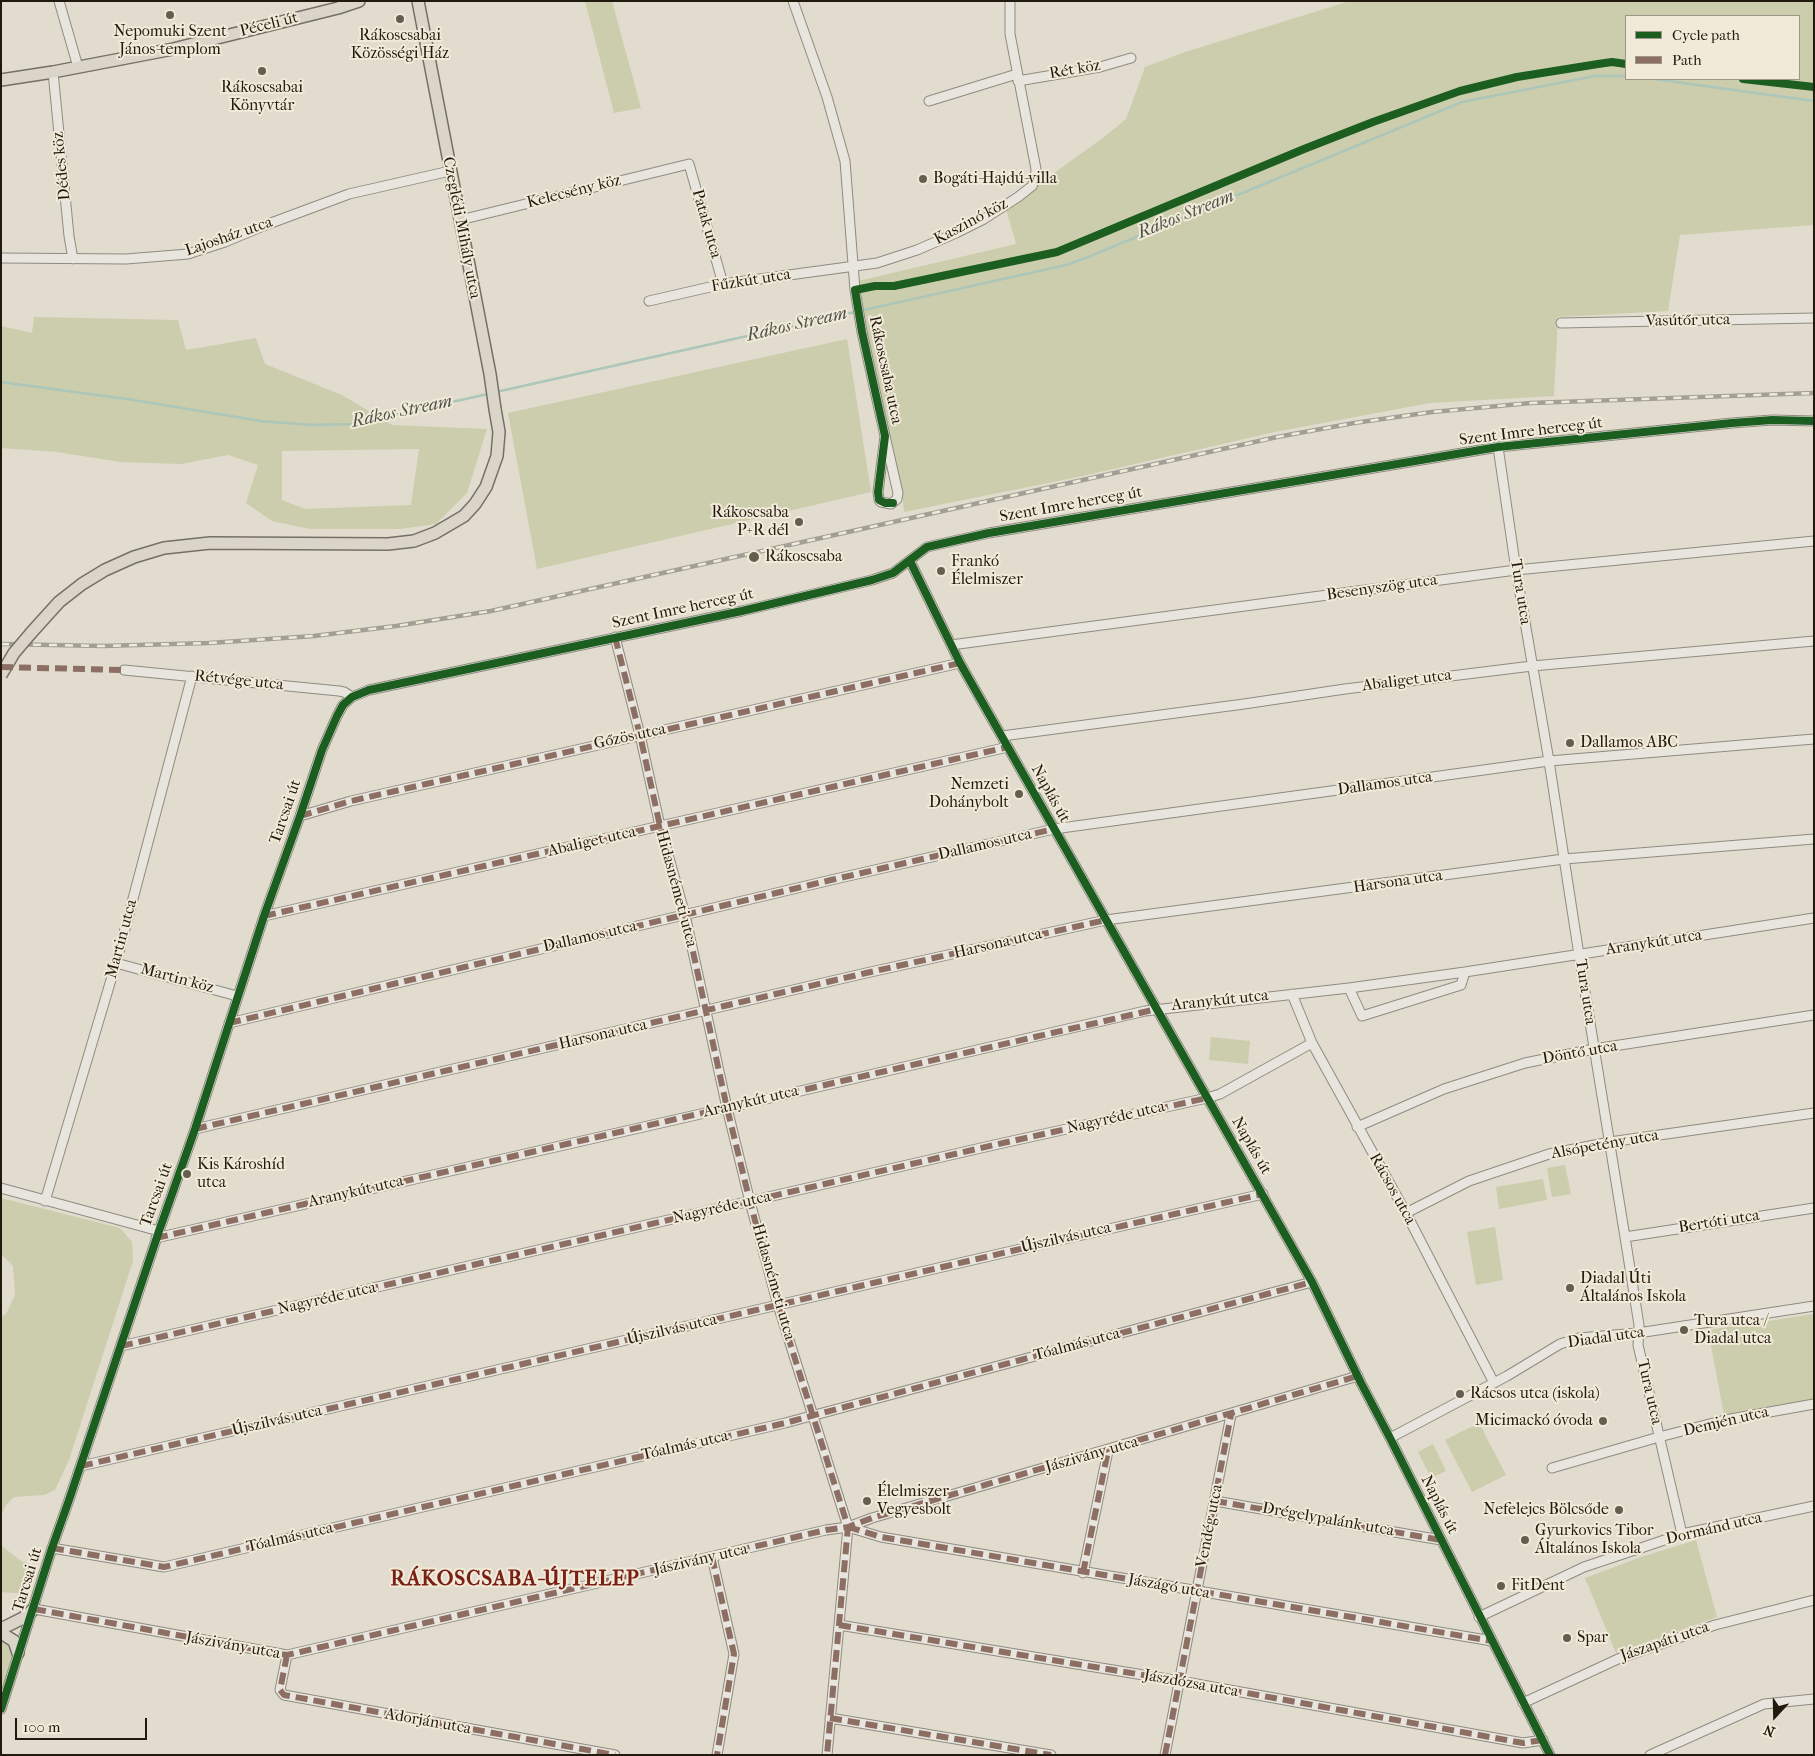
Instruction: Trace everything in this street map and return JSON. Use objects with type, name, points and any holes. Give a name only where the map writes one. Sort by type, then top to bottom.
[{"type":"main road","name":"Péceli út","points":[[1,80],[173,49],[320,13],[359,1]]},
{"type":"main road","name":"Czeglédi Mihály utca","points":[[1,675],[14,653],[59,602],[82,584],[105,570],[134,557],[164,548],[210,543],[388,544],[414,540],[435,533],[464,516],[475,504],[486,487],[497,456],[499,432],[491,379],[418,1]]},
{"type":"main road","points":[[1,1630],[23,1618],[34,1609]]},
{"type":"main road","points":[[1,1633],[14,1641],[18,1653]]},
{"type":"street","points":[[59,1],[78,67]]},
{"type":"street","name":"Rákoscsaba utca","points":[[794,1],[827,97],[845,161],[856,298],[898,493],[897,499],[891,504],[881,502],[878,492],[885,436]]},
{"type":"street","name":"Kaszinó köz","points":[[854,266],[877,263],[956,233],[984,219],[1032,186],[1036,169],[1010,34],[1010,1]]},
{"type":"street","name":"Rét köz","points":[[1018,77],[1100,67],[1131,58]]},
{"type":"street","name":"Dédes köz","points":[[53,72],[69,236],[73,259]]},
{"type":"street","points":[[929,101],[1018,77]]},
{"type":"street","name":"Kelecsény köz","points":[[460,220],[689,164]]},
{"type":"street","name":"Patak utca","points":[[689,164],[723,284]]},
{"type":"street","name":"Lajosház utca","points":[[1,258],[126,260],[188,254],[225,242],[349,194],[450,170]]},
{"type":"street","name":"Fűzkút utca","points":[[649,301],[723,284],[854,266]]},
{"type":"street","name":"Vasútőr utca","points":[[1561,323],[1814,318]]},
{"type":"street","name":"Szent Imre herceg út","points":[[352,697],[368,690],[742,611],[872,580],[893,573],[927,547],[989,533],[1498,447],[1732,423],[1772,420],[1814,421]]},
{"type":"street","name":"Tura utca","points":[[1498,447],[1516,570],[1549,761],[1639,1325],[1638,1345],[1682,1534]]},
{"type":"street","name":"Besenyszög utca","points":[[951,645],[1516,570],[1814,541]]},
{"type":"street","name":"Naplás út","points":[[910,561],[960,663],[1312,1282],[1550,1755]]},
{"type":"street","name":"Hidasnémeti utca","points":[[615,637],[640,735],[660,826],[685,915],[726,1108],[750,1202],[778,1305],[848,1527],[827,1755]]},
{"type":"street","name":"Abaliget utca","points":[[1002,736],[1345,689],[1532,666],[1814,641]]},
{"type":"street","name":"Gőzös utca","points":[[300,816],[351,801],[960,663]]},
{"type":"street","name":"Rétvége utca","points":[[124,670],[339,691],[352,697]]},
{"type":"street","name":"Martin utca","points":[[45,1201],[116,963],[192,676]]},
{"type":"street","name":"Tarcsai út","points":[[1,1709],[52,1548],[195,1130],[264,916],[328,734],[343,705],[352,697]]},
{"type":"street","name":"Dallamos utca","points":[[229,1023],[1054,829],[1549,761],[1814,740]]},
{"type":"street","name":"Abaliget utca","points":[[264,916],[1008,747]]},
{"type":"street","name":"Harsona utca","points":[[195,1130],[706,1012],[866,973],[1106,920],[1564,859],[1814,839]]},
{"type":"street","name":"Aranykút utca","points":[[158,1234],[726,1108],[1157,1009],[1349,988],[1465,972],[1814,918]]},
{"type":"street","name":"Martin köz","points":[[116,963],[237,996]]},
{"type":"street","points":[[1349,988],[1362,1016],[1461,985],[1465,972]]},
{"type":"street","name":"Rácsos utca","points":[[1292,994],[1312,1043],[1406,1213],[1494,1383]]},
{"type":"street","name":"Döntő utca","points":[[1357,1127],[1444,1089],[1525,1063],[1594,1049],[1814,1015]]},
{"type":"street","name":"Nagyréde utca","points":[[121,1346],[1207,1098],[1220,1094],[1312,1043]]},
{"type":"street","name":"Alsópetény utca","points":[[1406,1213],[1469,1181],[1549,1154],[1610,1142],[1814,1113]]},
{"type":"street","points":[[1,1188],[158,1234]]},
{"type":"street","name":"Újszilvás utca","points":[[81,1466],[1263,1194]]},
{"type":"street","name":"Bertóti utca","points":[[1625,1237],[1814,1208]]},
{"type":"street","name":"Tóalmás utca","points":[[52,1548],[164,1567],[812,1416],[1312,1282]]},
{"type":"street","name":"Diadal utca","points":[[1390,1438],[1494,1383],[1560,1344],[1579,1338],[1638,1333],[1814,1306]]},
{"type":"street","name":"Jászivány utca","points":[[34,1609],[287,1655],[848,1527],[872,1518],[1358,1376]]},
{"type":"street","name":"Demjén utca","points":[[1552,1468],[1726,1420],[1814,1404]]},
{"type":"street","name":"Vendég utca","points":[[1165,1755],[1231,1414]]},
{"type":"street","points":[[1083,1572],[1108,1450]]},
{"type":"street","name":"Drégelypalánk utca","points":[[1215,1501],[1441,1540]]},
{"type":"street","name":"Dormánd utca","points":[[1479,1617],[1584,1567],[1682,1534],[1814,1506]]},
{"type":"street","name":"Jászágó utca","points":[[848,1527],[881,1537],[1492,1641]]},
{"type":"street","points":[[712,1557],[734,1654],[717,1755]]},
{"type":"street","name":"Jászapáti utca","points":[[1523,1703],[1618,1659],[1715,1625],[1814,1600]]},
{"type":"street","name":"Jászdózsa utca","points":[[839,1625],[1180,1682],[1523,1743],[1543,1740]]},
{"type":"street","name":"Adorján utca","points":[[287,1655],[280,1690],[284,1696],[615,1755]]},
{"type":"street","points":[[1650,1755],[1764,1704],[1814,1698]]},
{"type":"street","points":[[830,1718],[1051,1755]]},
{"type":"green space","points":[[585,1],[612,1],[641,108],[614,113]]},
{"type":"green space","points":[[1350,1],[1814,1],[1814,225],[1680,235],[1668,311],[1558,317],[1554,396],[1430,403],[1275,432],[1078,477],[904,512],[902,491],[864,326],[858,281],[1016,244],[1005,205],[1021,197],[1126,119],[1145,67],[1182,53]]},
{"type":"green space","points":[[34,317],[178,320],[186,350],[256,338],[265,364],[342,395],[392,425],[487,429],[467,493],[436,524],[400,529],[310,529],[272,521],[246,503],[258,465],[228,455],[181,464],[120,462],[57,452],[1,448],[1,326],[32,333]],"holes":[[[419,449],[411,505],[305,509],[282,500],[282,451]]]},
{"type":"green space","points":[[847,339],[871,492],[537,569],[508,413]]},
{"type":"green space","points":[[1211,1037],[1250,1041],[1248,1064],[1209,1060]]},
{"type":"green space","points":[[1565,1165],[1571,1194],[1552,1197],[1547,1168]]},
{"type":"green space","points":[[1543,1179],[1547,1200],[1499,1209],[1496,1187]]},
{"type":"green space","points":[[1,1198],[120,1228],[132,1242],[133,1261],[69,1460],[55,1490],[44,1495],[14,1497],[6,1505],[1,1516],[1,1317],[6,1314],[15,1295],[13,1266],[1,1254]]},
{"type":"green space","points":[[1495,1227],[1503,1280],[1476,1285],[1467,1232]]},
{"type":"green space","points":[[1814,1314],[1814,1399],[1724,1415],[1708,1330]]},
{"type":"green space","points":[[1479,1423],[1506,1475],[1472,1492],[1445,1440]]},
{"type":"green space","points":[[1433,1444],[1446,1471],[1431,1478],[1418,1452]]},
{"type":"green space","points":[[1696,1540],[1717,1617],[1616,1653],[1585,1578],[1641,1557]]},
{"type":"green space","points":[[1,1541],[2,1546],[21,1561],[37,1566],[26,1594],[1,1592]]},
{"type":"green space","points":[[2,1640],[9,1642],[15,1657],[1,1700]]},
{"type":"waterway","name":"Rákos Stream","points":[[496,392],[1066,265],[1462,102],[1595,76],[1625,76]]},
{"type":"waterway","name":"Rákos Stream","points":[[1661,80],[1814,101]]},
{"type":"waterway","name":"Rákos Stream","points":[[1,382],[127,399],[261,421],[312,425],[353,424],[488,394]]},
{"type":"railway","points":[[1,644],[103,646],[209,643],[314,636],[396,626],[491,611],[1277,437],[1354,423],[1432,412],[1531,403],[1814,393]]},
{"type":"marked path","points":[[615,637],[640,735],[660,826],[685,915],[727,1108],[750,1202],[778,1305],[848,1527],[827,1755]]},
{"type":"marked path","points":[[300,816],[351,801],[960,663]]},
{"type":"marked path","points":[[1,667],[124,670]]},
{"type":"marked path","points":[[264,916],[1008,747]]},
{"type":"marked path","points":[[229,1023],[1054,829]]},
{"type":"marked path","points":[[195,1129],[866,973],[1106,920]]},
{"type":"marked path","points":[[156,1238],[1157,1009]]},
{"type":"marked path","points":[[121,1346],[994,1145],[1207,1098]]},
{"type":"marked path","points":[[81,1466],[1263,1194]]},
{"type":"marked path","points":[[52,1548],[164,1567],[785,1423],[1312,1282]]},
{"type":"marked path","points":[[34,1609],[287,1655],[826,1530],[848,1527],[872,1518],[1358,1376]]},
{"type":"marked path","points":[[1165,1755],[1231,1415]]},
{"type":"marked path","points":[[1083,1573],[1108,1451]]},
{"type":"marked path","points":[[1215,1501],[1441,1540]]},
{"type":"marked path","points":[[848,1527],[881,1537],[1492,1641]]},
{"type":"marked path","points":[[712,1557],[734,1654],[717,1755]]},
{"type":"marked path","points":[[839,1625],[1180,1681],[1523,1743],[1543,1740]]},
{"type":"marked path","points":[[287,1655],[280,1690],[284,1695],[615,1755]]},
{"type":"marked path","points":[[830,1718],[1051,1755]]},
{"type":"cycle path","points":[[893,503],[885,503],[879,500],[878,492],[885,436],[862,332],[855,290],[875,286],[894,286],[1057,252],[1304,149],[1460,91],[1517,77],[1612,62],[1625,64]]},
{"type":"cycle path","points":[[1752,80],[1814,87]]},
{"type":"cycle path","points":[[1,1709],[52,1548],[195,1129],[264,916],[322,750],[343,705],[352,697],[369,690],[742,611],[872,580],[893,573],[927,547],[989,533],[1498,447],[1732,423],[1772,420],[1814,421]]},
{"type":"cycle path","points":[[910,561],[960,663],[1312,1282],[1361,1383],[1550,1755]]},
{"type":"place","name":"Nepomuki Szent János-templom","points":[[170,15]]},
{"type":"place","name":"Rákoscsabai Közösségi Ház","points":[[400,19]]},
{"type":"place","name":"Rákoscsabai Könyvtár","points":[[262,71]]},
{"type":"place","name":"Bogáti-Hajdú-villa","points":[[923,179]]},
{"type":"place","name":"Rákoscsaba P+R dél","points":[[799,522]]},
{"type":"place","name":"Rákoscsaba","points":[[754,557]]},
{"type":"place","name":"Frankó Élelmiszer","points":[[941,571]]},
{"type":"place","name":"Dallamos ABC","points":[[1570,743]]},
{"type":"place","name":"Nemzeti Dohánybolt","points":[[1019,794]]},
{"type":"place","name":"Kis Károshíd utca","points":[[187,1174]]},
{"type":"place","name":"Diadal Úti Általános Iskola","points":[[1570,1288]]},
{"type":"place","name":"Tura utca / Diadal utca","points":[[1684,1330]]},
{"type":"place","name":"Rácsos utca (iskola)","points":[[1460,1394]]},
{"type":"place","name":"Micimackó óvoda","points":[[1603,1421]]},
{"type":"place","name":"Élelmiszer Vegyesbolt","points":[[867,1501]]},
{"type":"place","name":"Nefelejcs Bölcsőde","points":[[1619,1510]]},
{"type":"place","name":"Gyurkovics Tibor Általános Iskola","points":[[1525,1540]]},
{"type":"place","name":"FitDent","points":[[1501,1586]]},
{"type":"place","name":"Spar","points":[[1567,1638]]},
{"type":"district","name":"RÁKOSCSABA-ÚJTELEP","points":[[515,1580]]}]
